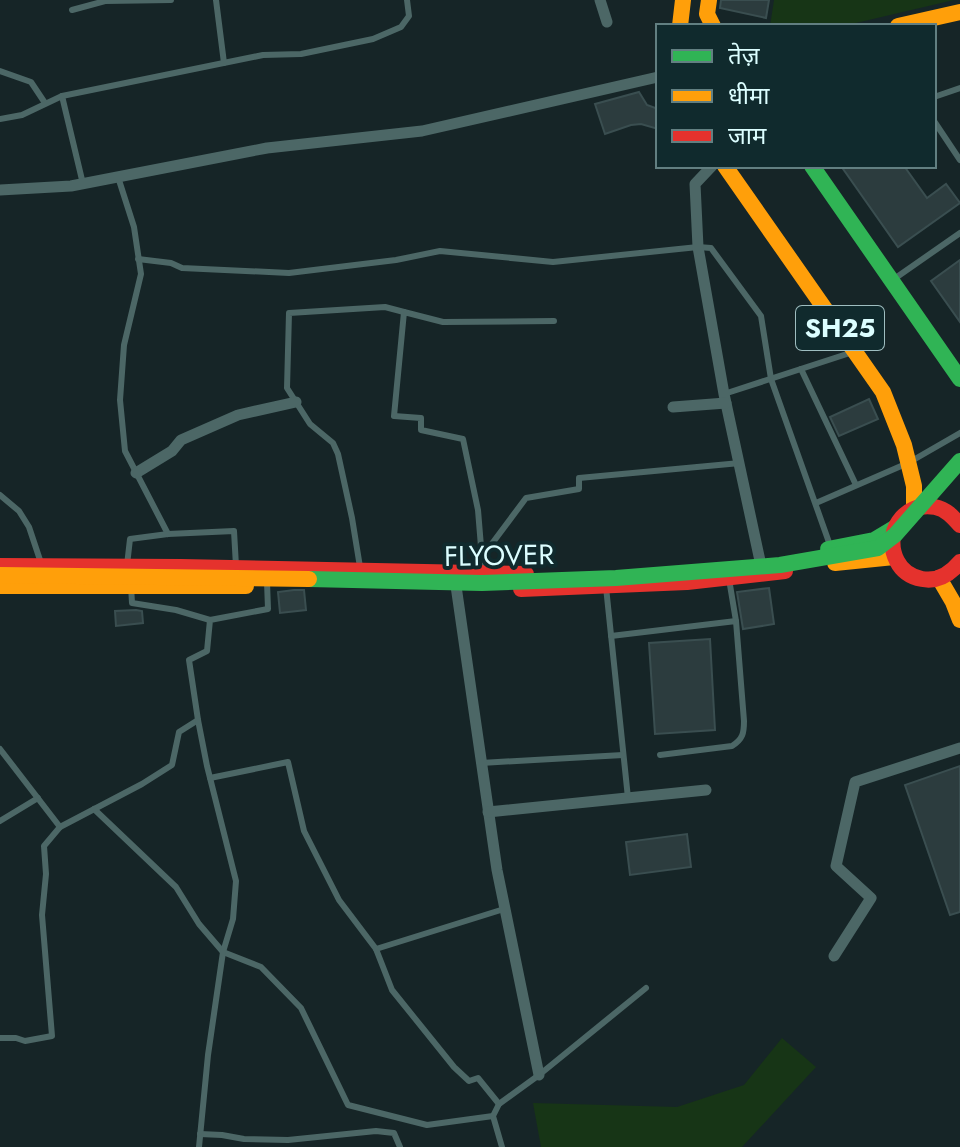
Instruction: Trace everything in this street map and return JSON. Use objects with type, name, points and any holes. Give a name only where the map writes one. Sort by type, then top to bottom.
[{"type":"main road","points":[[680,24],[683,0]]},
{"type":"main road","points":[[709,0],[707,14],[712,24]]},
{"type":"main road","points":[[908,24],[960,12]]},
{"type":"main road","name":"SH25","points":[[726,168],[883,392],[904,445],[914,486],[914,508]]},
{"type":"main road","name":"SH25","points":[[813,168],[960,379]]},
{"type":"main road","name":"FLYOVER","points":[[0,575],[482,583],[616,578],[780,565],[878,548],[895,535],[960,461]]},
{"type":"main road","points":[[960,525],[943,509],[927,506],[914,508],[902,516],[894,528],[891,541],[894,557],[903,570],[914,577],[927,580],[942,578],[960,564]]},
{"type":"main road","points":[[483,574],[606,587],[729,579],[787,557],[874,540],[894,528]]},
{"type":"main road","points":[[0,566],[236,568],[267,578],[456,581],[483,574],[762,567],[894,557]]},
{"type":"main road","points":[[0,586],[236,586],[267,578],[361,571],[456,581]]},
{"type":"main road","points":[[939,578],[960,620]]},
{"type":"street","points":[[600,0],[607,22]]},
{"type":"street","points":[[0,190],[83,184],[267,148],[422,131],[656,77]]},
{"type":"street","points":[[710,168],[695,184],[698,247],[725,399],[762,567]]},
{"type":"street","points":[[673,407],[725,399]]},
{"type":"street","points":[[136,473],[172,451],[181,440],[238,415],[296,402]]},
{"type":"street","points":[[456,581],[504,909],[539,1075]]},
{"type":"street","points":[[834,956],[871,898],[836,866],[855,782],[960,748]]},
{"type":"street","points":[[488,812],[706,790]]},
{"type":"lane","points":[[72,10],[105,1],[171,0]]},
{"type":"lane","points":[[216,0],[224,63]]},
{"type":"lane","points":[[0,119],[22,115],[62,96],[263,55],[301,54],[373,39],[401,27],[409,16],[407,0]]},
{"type":"lane","points":[[0,71],[31,82],[45,103]]},
{"type":"lane","points":[[936,96],[960,88]]},
{"type":"lane","points":[[62,96],[83,184]]},
{"type":"lane","points":[[936,124],[960,160]]},
{"type":"lane","points":[[118,177],[134,227],[141,274],[124,345],[120,400],[125,451],[168,534]]},
{"type":"lane","points":[[892,279],[960,233]]},
{"type":"lane","points":[[138,259],[171,263],[182,268],[289,273],[396,260],[440,251],[553,262],[711,248],[761,316],[771,379],[832,548]]},
{"type":"lane","points":[[361,571],[338,454],[333,443],[310,424],[287,388],[289,313],[385,307],[443,322],[554,321]]},
{"type":"lane","points":[[404,312],[394,416],[421,418],[421,430],[463,439],[478,510],[483,574]]},
{"type":"lane","points":[[725,399],[771,379],[856,351]]},
{"type":"lane","points":[[801,369],[856,485]]},
{"type":"lane","points":[[816,503],[908,463],[960,433]]},
{"type":"lane","points":[[483,574],[526,498],[579,489],[579,478],[740,463]]},
{"type":"lane","points":[[0,495],[19,511],[29,527],[42,566]]},
{"type":"lane","points":[[127,567],[130,539],[234,531],[236,586]]},
{"type":"lane","points":[[131,586],[132,603],[176,610],[210,620],[268,609],[267,578]]},
{"type":"lane","points":[[660,755],[732,746],[740,741],[744,733],[736,621],[729,579]]},
{"type":"lane","points":[[606,587],[628,798]]},
{"type":"lane","points":[[199,1147],[208,1055],[223,952],[233,919],[236,881],[210,778],[189,660],[207,651],[210,620]]},
{"type":"lane","points":[[611,636],[736,621]]},
{"type":"lane","points":[[0,1038],[25,1041],[52,1036],[42,915],[46,874],[44,846],[60,827],[172,765],[179,732],[198,720]]},
{"type":"lane","points":[[0,749],[60,827]]},
{"type":"lane","points":[[481,763],[623,755]]},
{"type":"lane","points":[[210,778],[288,762],[304,831],[339,900],[376,949],[392,990],[454,1067],[469,1081],[478,1078],[499,1104]]},
{"type":"lane","points":[[0,821],[38,798]]},
{"type":"lane","points":[[94,809],[176,887],[199,924],[223,952],[261,967],[301,1008],[348,1105],[427,1125],[493,1116]]},
{"type":"lane","points":[[376,949],[504,909]]},
{"type":"lane","points":[[502,1147],[493,1116],[499,1104],[646,988]]},
{"type":"lane","points":[[200,1134],[288,1140],[376,1131],[394,1133],[400,1147]]},
{"type":"green space","points":[[774,0],[954,0],[852,24],[770,24]]},
{"type":"green space","points":[[782,1038],[816,1067],[742,1147],[541,1147],[533,1103],[677,1107],[744,1085]]},
{"type":"building","points":[[721,0],[769,0],[766,18],[720,8]]},
{"type":"building","points":[[639,92],[647,105],[656,108],[656,128],[631,125],[605,134],[595,104]]},
{"type":"building","points":[[842,168],[905,168],[927,198],[946,184],[960,203],[898,247]]},
{"type":"building","points":[[960,260],[960,322],[931,281]]},
{"type":"building","points":[[869,399],[878,419],[839,436],[830,417]]},
{"type":"building","points":[[769,588],[774,624],[743,629],[737,592]]},
{"type":"building","points":[[304,590],[306,610],[280,613],[278,592]]},
{"type":"building","points":[[115,611],[142,611],[143,623],[116,626]]},
{"type":"building","points":[[710,639],[715,730],[655,734],[649,643]]},
{"type":"building","points":[[960,766],[960,912],[950,915],[905,785]]},
{"type":"building","points":[[687,834],[691,867],[630,875],[626,842]]},
{"type":"traffic: fast","points":[[813,168],[960,379]]},
{"type":"traffic: fast","points":[[309,579],[482,583],[616,578],[780,565],[878,548],[895,535],[960,461]]},
{"type":"traffic: fast","points":[[828,549],[874,540],[894,528]]},
{"type":"traffic: slow","points":[[680,24],[683,0]]},
{"type":"traffic: slow","points":[[709,0],[707,14],[712,24]]},
{"type":"traffic: slow","points":[[907,24],[960,12]]},
{"type":"traffic: slow","points":[[726,168],[883,392],[904,445],[914,486],[914,508]]},
{"type":"traffic: slow","points":[[835,563],[894,557]]},
{"type":"traffic: slow","points":[[0,575],[309,579]]},
{"type":"traffic: slow","points":[[939,578],[960,620]]},
{"type":"traffic: slow","points":[[0,586],[246,586]]},
{"type":"traffic: jam","points":[[960,525],[943,510],[924,506],[905,514],[894,530],[893,540],[893,551],[899,565],[918,578],[938,578],[960,562]]},
{"type":"traffic: jam","points":[[0,566],[526,574]]},
{"type":"traffic: jam","points":[[521,589],[687,582],[785,571]]}]
